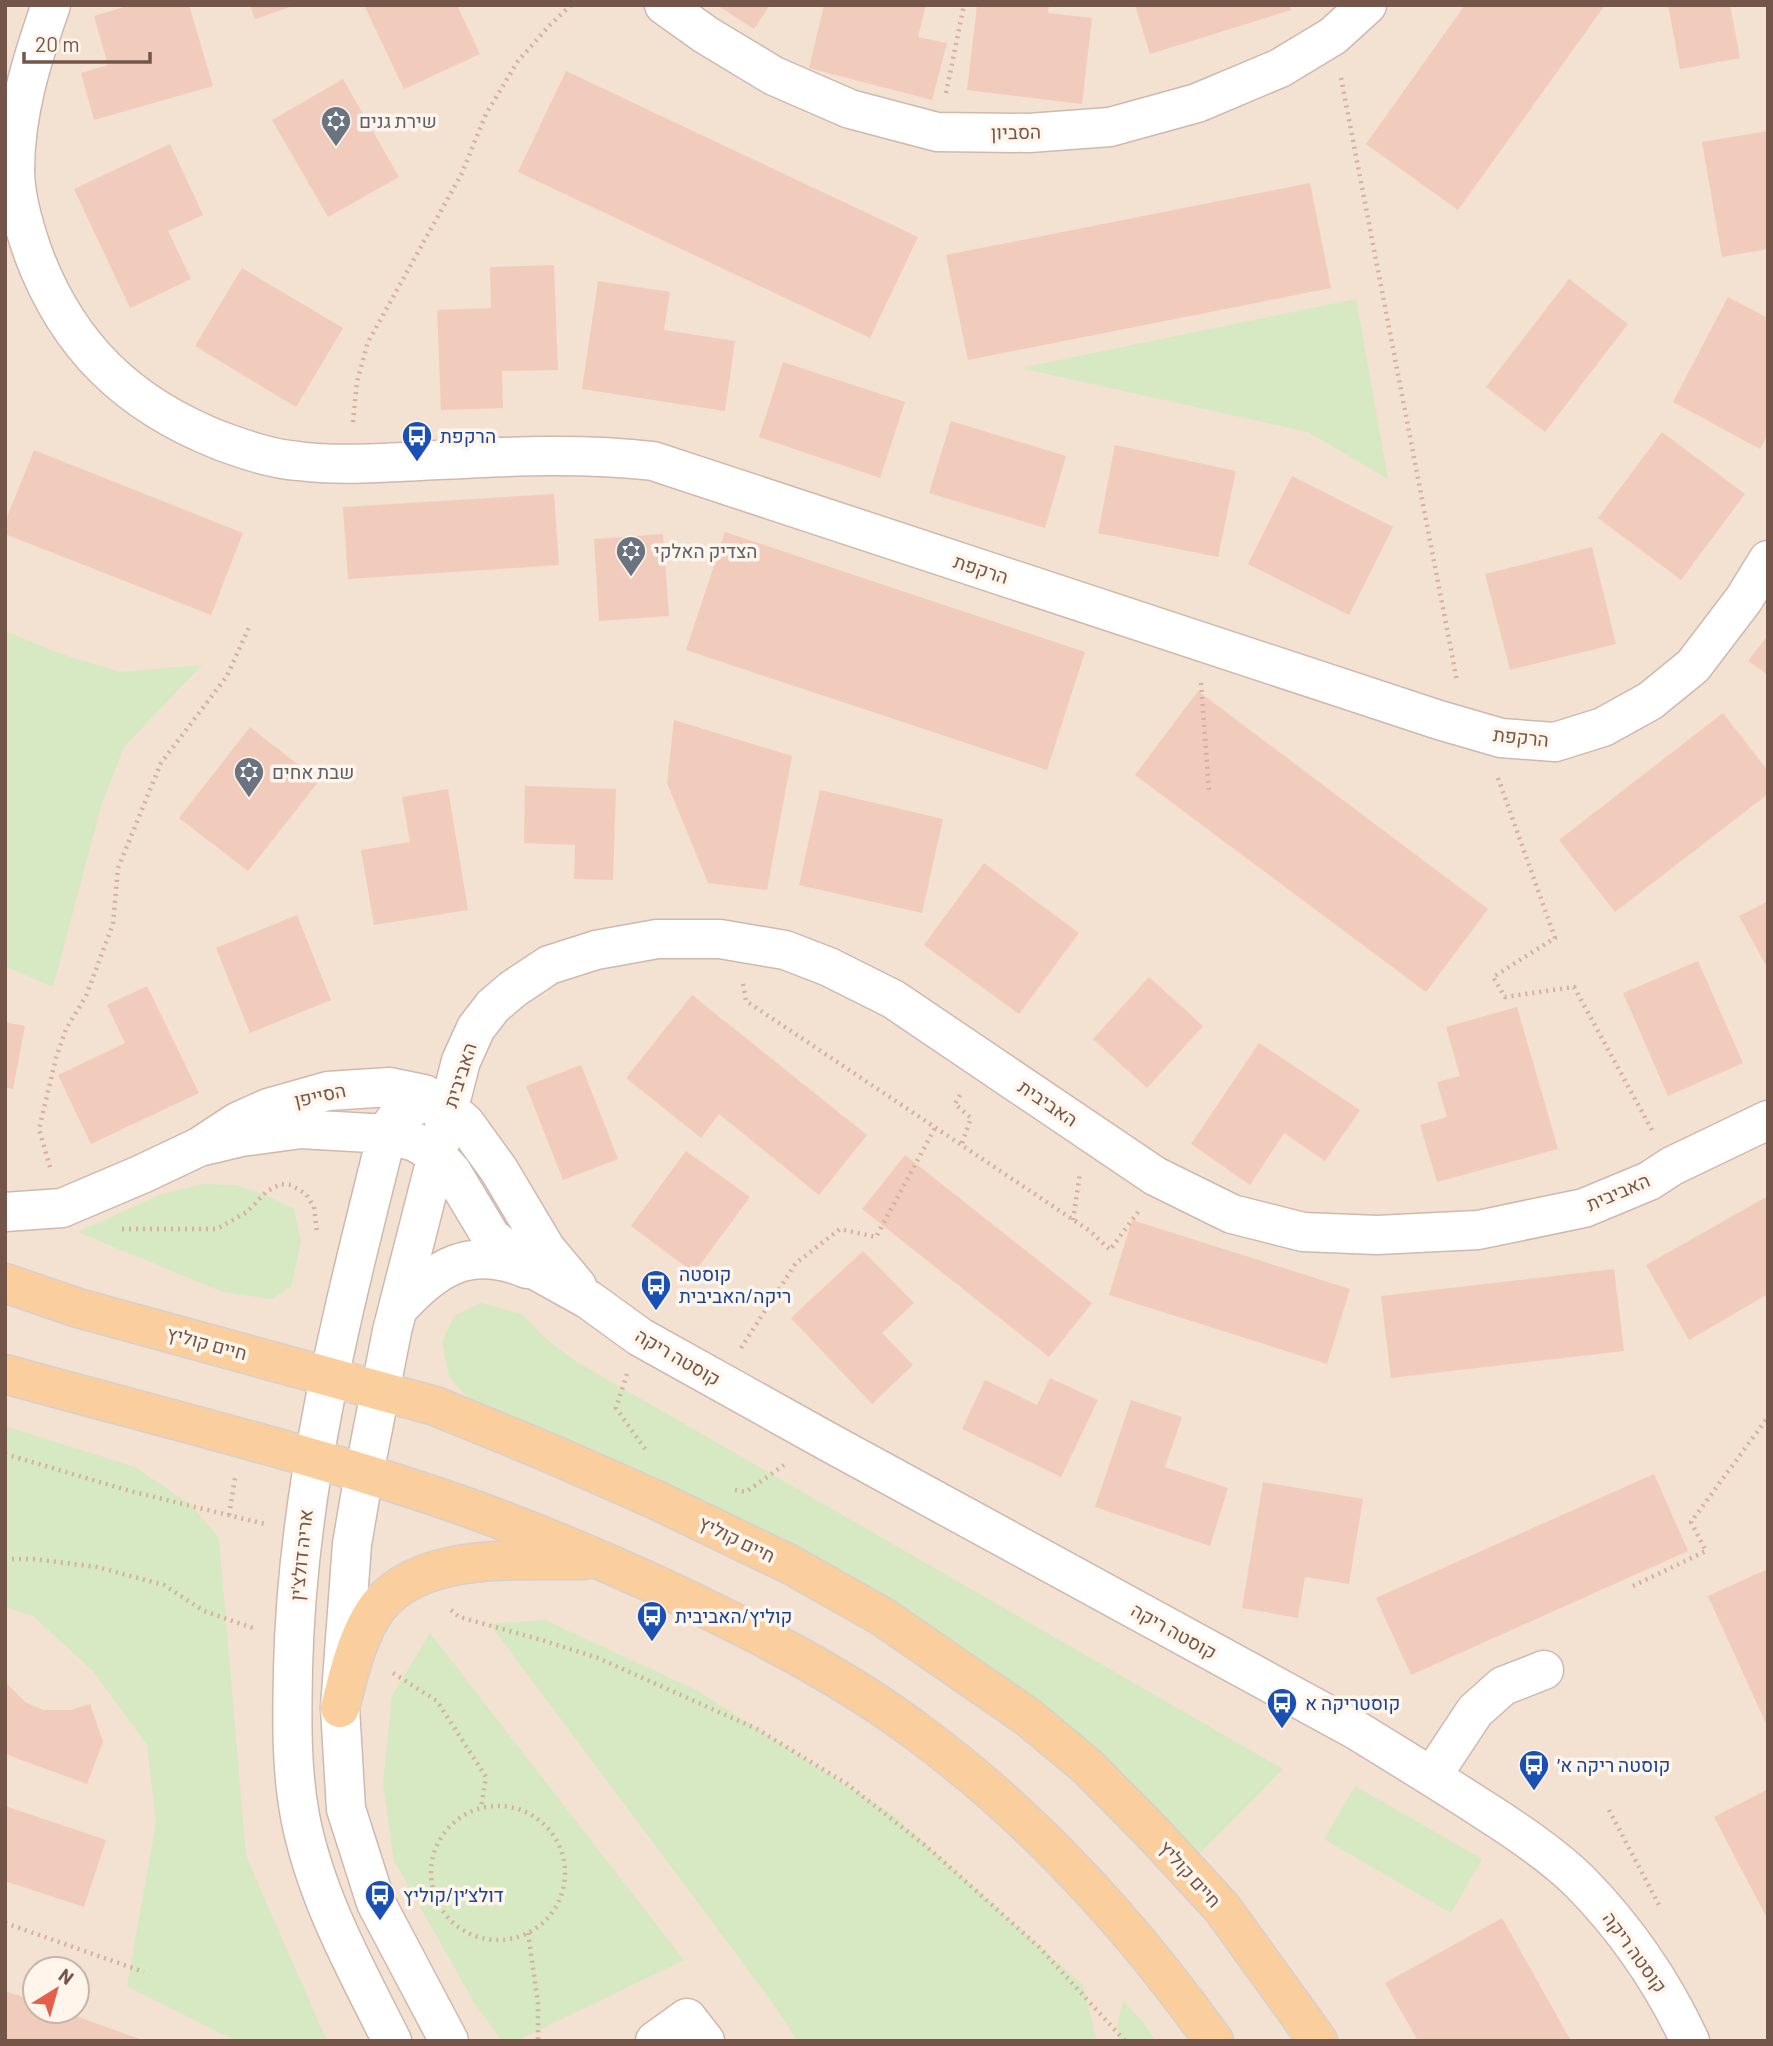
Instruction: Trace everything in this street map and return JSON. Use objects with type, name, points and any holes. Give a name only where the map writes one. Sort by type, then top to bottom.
[{"type":"main road","name":"חיים קוליץ","points":[[5,1283],[78,1308],[435,1406],[666,1505],[791,1565],[883,1617],[1028,1717],[1089,1768],[1222,1908],[1318,2041]]},
{"type":"main road","points":[[5,1374],[313,1459],[490,1515],[600,1559],[753,1631],[847,1684],[920,1734],[987,1787],[1063,1859],[1152,1957],[1214,2041]]},
{"type":"main road","points":[[340,1708],[355,1650],[372,1615],[383,1600],[398,1587],[444,1568],[478,1562],[600,1559]]},
{"type":"street","name":"הרקפת","points":[[51,5],[33,58],[18,119],[15,173],[22,222],[44,283],[77,336],[113,377],[156,410],[194,430],[247,451],[298,461],[348,462],[569,454],[653,461],[1466,727],[1502,738],[1555,742],[1603,727],[1650,701],[1693,666],[1744,599],[1768,560]]},
{"type":"street","name":"הסביון","points":[[664,5],[706,35],[774,76],[850,109],[937,132],[1030,133],[1110,127],[1197,103],[1280,68],[1333,36],[1367,5]]},
{"type":"street","name":"האביבית","points":[[437,1154],[461,1061],[477,1028],[493,1006],[549,965],[596,950],[657,939],[720,939],[785,950],[840,972],[893,999],[1155,1177],[1232,1214],[1303,1232],[1377,1236],[1478,1230],[1584,1208],[1648,1181],[1672,1166],[1768,1119]]},
{"type":"street","name":"הסייפן","points":[[5,1212],[62,1208],[199,1147],[237,1122],[268,1108],[328,1091],[369,1087],[408,1089],[424,1094],[449,1108]]},
{"type":"street","name":"אריה דולצ'ין","points":[[392,2041],[317,1881],[300,1817],[293,1763],[293,1643],[301,1533],[313,1459],[341,1317],[387,1134],[396,1118],[415,1105],[431,1104],[449,1108]]},
{"type":"street","name":"קוסטה ריקה","points":[[449,1108],[475,1135],[546,1249],[589,1300]]},
{"type":"street","name":"הסייפן","points":[[199,1147],[302,1129],[387,1134],[415,1142],[437,1154]]},
{"type":"street","name":"קוסטה ריקה","points":[[437,1154],[452,1172],[491,1237],[542,1275],[589,1300],[640,1337],[1356,1730],[1522,1835],[1580,1882],[1628,1936],[1674,2005],[1690,2041]]},
{"type":"street","points":[[437,1154],[398,1309],[364,1474],[352,1544],[340,1708],[346,1809],[376,1903],[449,2041]]},
{"type":"street","points":[[398,1309],[427,1279],[443,1269],[463,1262],[484,1259],[512,1262],[542,1275]]},
{"type":"street","points":[[1432,1776],[1475,1711],[1503,1686],[1544,1670]]},
{"type":"street","points":[[655,2041],[687,2018],[705,2041]]},
{"type":"path","points":[[348,462],[357,382],[368,342],[463,173],[486,114],[518,61],[572,5]]},
{"type":"path","points":[[937,132],[964,5]]},
{"type":"path","points":[[1333,36],[1466,727],[1497,778],[1555,938],[1493,977],[1504,997],[1574,987],[1672,1166]]},
{"type":"path","points":[[62,1208],[39,1129],[65,1029],[91,984],[113,923],[118,868],[161,763],[227,676],[250,625]]},
{"type":"path","points":[[1198,640],[1209,791]]},
{"type":"path","points":[[746,1001],[1090,1231],[1110,1250],[1139,1210]]},
{"type":"path","points":[[718,1381],[749,1338],[796,1263],[840,1228],[876,1237],[935,1128]]},
{"type":"path","points":[[1073,1220],[1082,1162]]},
{"type":"path","points":[[120,1229],[217,1229],[247,1212],[267,1191],[281,1184],[291,1185],[306,1194],[314,1208],[317,1221],[317,1244]]},
{"type":"path","points":[[640,1337],[616,1408],[652,1459]]},
{"type":"path","points":[[1633,1586],[1706,1551],[1691,1521],[1768,1417]]},
{"type":"path","points":[[5,1454],[130,1491],[229,1515],[241,1439]]},
{"type":"path","points":[[733,1490],[746,1492],[823,1439]]},
{"type":"path","points":[[5,1559],[33,1559],[97,1567],[164,1585],[204,1611],[293,1643]]},
{"type":"path","points":[[418,1577],[459,1617],[598,1658],[757,1730],[847,1784],[926,1846],[1039,1947],[1125,2041]]},
{"type":"path","points":[[355,1650],[437,1701],[486,1777],[481,1808]]},
{"type":"path","points":[[504,1806],[539,1820],[555,1837],[564,1859],[565,1880],[559,1902],[547,1920],[528,1934],[510,1940],[486,1940],[473,1936],[453,1923],[438,1905],[432,1888],[431,1865],[434,1851],[446,1831],[460,1817],[481,1808],[504,1806]]},
{"type":"path","points":[[5,1923],[144,1972]]},
{"type":"path","points":[[528,1934],[538,2003],[538,2041]]},
{"type":"shaded area","points":[[5,5],[1768,5],[1768,2041],[5,2041]]},
{"type":"green space","points":[[1356,299],[1388,479],[1308,432],[1021,368]]},
{"type":"green space","points":[[5,631],[58,653],[120,672],[202,665],[124,747],[102,803],[53,987],[5,966]]},
{"type":"green space","points":[[203,1184],[235,1185],[264,1194],[294,1209],[301,1242],[291,1287],[272,1299],[223,1292],[78,1232],[159,1195]]},
{"type":"green space","points":[[481,1303],[522,1314],[547,1340],[577,1362],[1283,1769],[1200,1853],[1016,1685],[818,1559],[471,1402],[449,1376],[442,1342],[454,1316]]},
{"type":"green space","points":[[5,1426],[135,1467],[191,1505],[219,1538],[246,1856],[327,2041],[236,2041],[127,1986],[156,1823],[147,1745],[93,1671],[33,1616],[5,1607]]},
{"type":"green space","points":[[545,1620],[696,1690],[892,1814],[1083,1985],[1097,2041],[798,2041],[769,1998],[490,1624]]},
{"type":"green space","points":[[430,1633],[684,1960],[516,2041],[502,2041],[474,2002],[394,1861],[383,1783],[392,1696]]},
{"type":"green space","points":[[1355,1786],[1482,1859],[1451,1913],[1324,1839]]},
{"type":"green space","points":[[1123,2001],[1156,2041],[1119,2041],[1117,2026]]},
{"type":"building","points":[[131,5],[189,5],[213,86],[94,120],[81,73],[108,65],[94,16]]},
{"type":"building","points":[[250,5],[293,5],[293,6],[255,19]]},
{"type":"building","points":[[364,5],[457,5],[480,54],[404,89]]},
{"type":"building","points":[[717,5],[770,5],[754,29]]},
{"type":"building","points":[[824,5],[926,5],[918,37],[947,43],[932,100],[809,68]]},
{"type":"building","points":[[977,5],[1049,5],[1048,13],[1092,18],[1082,104],[967,90]]},
{"type":"building","points":[[1135,5],[1289,5],[1291,10],[1150,54]]},
{"type":"building","points":[[1465,5],[1605,5],[1458,210],[1366,144]]},
{"type":"building","points":[[1668,5],[1730,5],[1740,58],[1680,69]]},
{"type":"building","points":[[566,71],[918,237],[870,338],[518,172]]},
{"type":"building","name":"שירת גנים","points":[[343,79],[399,177],[328,217],[272,120]]},
{"type":"building","points":[[1768,131],[1768,249],[1722,257],[1702,142]]},
{"type":"building","points":[[170,144],[203,215],[168,231],[191,279],[130,308],[74,189]]},
{"type":"building","points":[[1310,183],[1331,288],[968,360],[946,255]]},
{"type":"building","points":[[554,265],[558,370],[502,371],[503,408],[441,410],[437,310],[491,308],[490,267]]},
{"type":"building","points":[[242,268],[343,328],[296,407],[195,346]]},
{"type":"building","points":[[1569,279],[1628,324],[1545,432],[1486,387]]},
{"type":"building","points":[[598,281],[670,292],[664,330],[735,341],[725,411],[582,389]]},
{"type":"building","points":[[1728,297],[1768,318],[1768,434],[1760,449],[1673,402]]},
{"type":"building","points":[[783,362],[905,402],[880,478],[759,437]]},
{"type":"building","points":[[951,421],[1066,456],[1045,528],[929,493]]},
{"type":"building","points":[[1662,432],[1745,494],[1681,580],[1598,518]]},
{"type":"building","points":[[1115,445],[1236,471],[1218,557],[1098,533]]},
{"type":"building","points":[[34,450],[243,533],[211,615],[5,534],[5,522]]},
{"type":"building","points":[[1292,476],[1393,527],[1349,615],[1248,564]]},
{"type":"building","points":[[554,494],[559,565],[348,579],[343,507]]},
{"type":"building","points":[[725,532],[1085,652],[1047,770],[686,650]]},
{"type":"building","name":"הצדיק האלקי","points":[[663,534],[669,616],[599,621],[594,539]]},
{"type":"building","points":[[1592,547],[1616,644],[1510,670],[1485,574]]},
{"type":"building","points":[[1768,635],[1768,675],[1748,661]]},
{"type":"building","points":[[1198,691],[1488,909],[1426,992],[1135,775]]},
{"type":"building","points":[[1723,713],[1768,771],[1768,794],[1615,912],[1559,840]]},
{"type":"building","points":[[674,720],[792,756],[767,890],[708,883],[667,783]]},
{"type":"building","name":"שבת אחים","points":[[250,727],[319,781],[248,871],[179,818]]},
{"type":"building","points":[[525,786],[616,789],[613,880],[574,879],[575,845],[524,843]]},
{"type":"building","points":[[448,789],[468,910],[374,925],[361,850],[410,842],[402,797]]},
{"type":"building","points":[[820,790],[943,819],[922,913],[799,885]]},
{"type":"building","points":[[984,863],[1079,933],[1019,1014],[924,945]]},
{"type":"building","points":[[1768,901],[1768,969],[1739,916]]},
{"type":"building","points":[[297,915],[331,1000],[250,1033],[216,948]]},
{"type":"building","points":[[1698,961],[1743,1063],[1668,1096],[1623,993]]},
{"type":"building","points":[[1149,977],[1203,1026],[1147,1088],[1093,1039]]},
{"type":"building","points":[[147,986],[199,1093],[91,1144],[58,1075],[125,1043],[107,1005]]},
{"type":"building","points":[[692,995],[867,1135],[819,1195],[719,1114],[701,1138],[626,1078]]},
{"type":"building","points":[[1517,1007],[1558,1149],[1437,1182],[1420,1125],[1447,1117],[1437,1082],[1460,1076],[1446,1027]]},
{"type":"building","points":[[5,1022],[25,1026],[13,1089],[5,1087]]},
{"type":"building","points":[[1259,1043],[1360,1110],[1325,1161],[1284,1133],[1250,1185],[1191,1144]]},
{"type":"building","points":[[581,1065],[618,1159],[563,1180],[526,1086]]},
{"type":"building","points":[[686,1151],[750,1197],[694,1273],[631,1226]]},
{"type":"building","points":[[905,1155],[1092,1303],[1049,1357],[862,1209]]},
{"type":"building","points":[[1768,1196],[1768,1294],[1689,1340],[1646,1265]]},
{"type":"building","points":[[1132,1220],[1350,1289],[1327,1364],[1109,1295]]},
{"type":"building","points":[[863,1251],[914,1303],[882,1333],[913,1365],[872,1404],[791,1318]]},
{"type":"building","points":[[1614,1269],[1624,1351],[1391,1378],[1381,1296]]},
{"type":"building","points":[[1050,1378],[1098,1400],[1061,1477],[962,1429],[985,1380],[1037,1405]]},
{"type":"building","points":[[1131,1400],[1182,1417],[1165,1467],[1228,1488],[1210,1546],[1095,1507]]},
{"type":"building","points":[[1654,1474],[1688,1551],[1411,1675],[1376,1598]]},
{"type":"building","points":[[1263,1482],[1363,1499],[1349,1584],[1305,1577],[1298,1618],[1242,1608]]},
{"type":"building","points":[[1768,1569],[1768,1728],[1708,1596]]},
{"type":"building","points":[[5,1682],[25,1702],[43,1710],[71,1710],[90,1704],[103,1742],[87,1784],[5,1754]]},
{"type":"building","points":[[1768,1789],[1768,1920],[1714,1817]]},
{"type":"building","points":[[5,1806],[106,1840],[84,1907],[5,1881]]},
{"type":"building","points":[[1502,1918],[1571,2041],[1418,2041],[1385,1983]]},
{"type":"building","points":[[5,1991],[21,1996],[21,2025],[91,2025],[91,2021],[145,2041],[5,2041]]},
{"type":"place","name":"שירת גנים","points":[[336,148]]},
{"type":"place","name":"הרקפת","points":[[417,463]]},
{"type":"place","name":"הצדיק האלקי","points":[[631,578]]},
{"type":"place","name":"שבת אחים","points":[[249,799]]},
{"type":"place","name":"קוסטה ריקה/האביבית","points":[[656,1312]]},
{"type":"place","name":"קוליץ/האביבית","points":[[652,1643]]},
{"type":"place","name":"קוסטריקה א","points":[[1282,1730]]},
{"type":"place","name":"קוסטה ריקה א׳","points":[[1534,1792]]},
{"type":"place","name":"דולצ׳ין/קוליץ","points":[[380,1922]]}]
